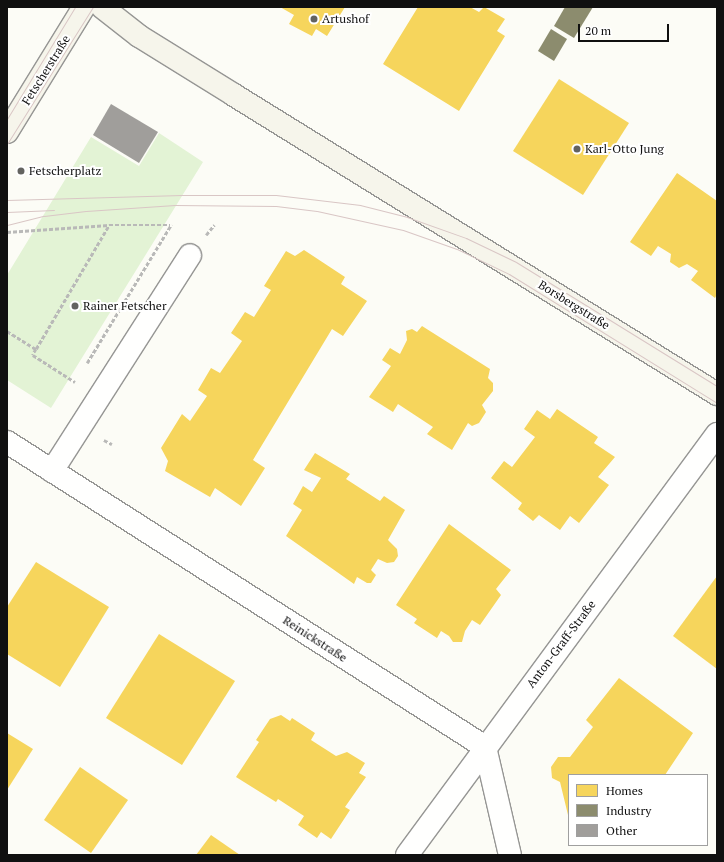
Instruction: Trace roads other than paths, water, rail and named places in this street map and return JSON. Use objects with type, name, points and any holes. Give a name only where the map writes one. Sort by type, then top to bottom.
[{"type":"main road","name":"Fetscherstraße","points":[[7,132],[84,7]]},
{"type":"main road","name":"Borsbergstraße","points":[[102,7],[139,36],[717,394]]},
{"type":"street","points":[[7,442],[52,471],[190,256]]},
{"type":"street","name":"Anton-Graff-Straße","points":[[407,855],[485,747],[717,434]]},
{"type":"street","name":"Reinickstraße","points":[[52,471],[485,747]]},
{"type":"street","points":[[485,747],[510,855]]},
{"type":"tram line","points":[[7,119],[75,7]]},
{"type":"tram line","points":[[7,144],[93,7]]},
{"type":"tram line","points":[[7,200],[182,195],[276,195],[360,205],[407,217],[466,238],[516,262],[717,386]]},
{"type":"tram line","points":[[7,225],[44,216],[86,211],[175,205],[276,206],[317,211],[403,230],[457,249],[509,274],[717,403]]},
{"type":"tram line","points":[[7,212],[54,210]]},
{"type":"place","name":"Artushof","points":[[314,19]]},
{"type":"place","name":"Karl-Otto Jung","points":[[577,149]]},
{"type":"place","name":"Fetscherplatz","points":[[21,171]]},
{"type":"place","name":"Rainer Fetscher","points":[[75,306]]}]
